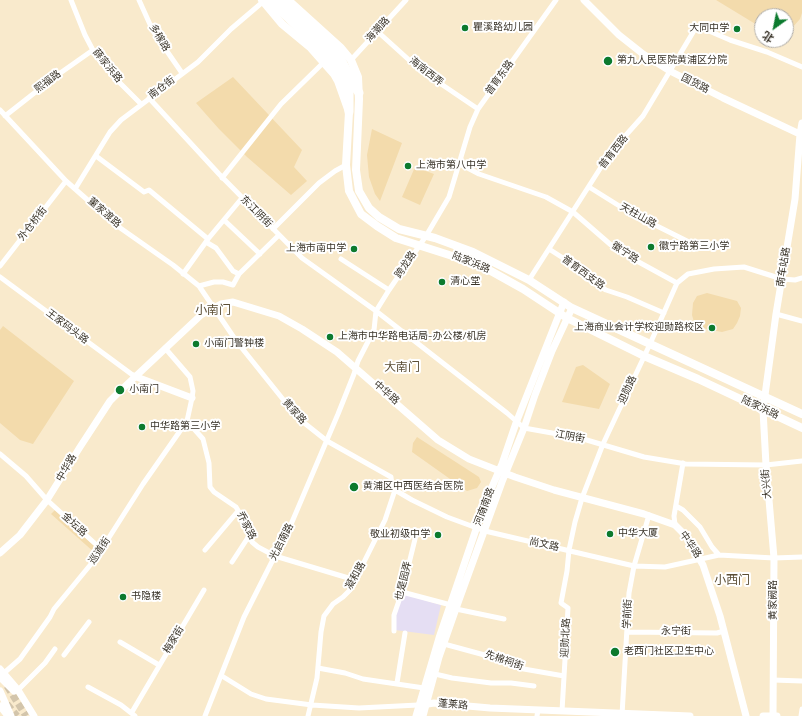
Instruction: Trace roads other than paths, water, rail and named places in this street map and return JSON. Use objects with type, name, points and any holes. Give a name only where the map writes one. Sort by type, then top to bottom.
[{"type":"highway","points":[[265,0],[342,60],[349,92],[348,112]]},
{"type":"highway","points":[[279,0],[327,44],[342,60],[359,93]]},
{"type":"main road","name":"陆家浜路","points":[[265,0],[282,24],[311,48],[338,81],[348,112],[346,165],[350,191],[361,214],[376,226],[396,238],[468,261],[489,270],[523,289],[567,318],[644,356],[698,379],[802,428]]},
{"type":"main road","points":[[288,0],[341,48],[342,60]]},
{"type":"main road","name":"陆家浜路","points":[[359,93],[356,170],[360,191],[369,208],[379,217],[399,229],[426,236],[473,252],[529,280],[572,308],[802,414]]},
{"type":"street","name":"薛家浜路","points":[[71,0],[85,35],[96,56],[112,76],[140,104]]},
{"type":"street","name":"多稼路","points":[[139,0],[153,31],[182,73]]},
{"type":"street","name":"南仓街","points":[[75,188],[110,132],[121,120],[140,104],[198,62],[231,29],[265,0]]},
{"type":"street","name":"海潮路","points":[[342,60],[377,32],[406,0]]},
{"type":"street","name":"普育东路","points":[[460,164],[470,127],[478,110],[556,0]]},
{"type":"street","name":"国货路","points":[[584,0],[619,35],[670,71],[723,98],[801,134]]},
{"type":"street","name":"普育西路","points":[[529,280],[572,212],[618,144],[643,116],[694,29],[702,28],[730,40],[767,52],[802,67]]},
{"type":"street","name":"海南西弄","points":[[377,32],[419,68],[478,110]]},
{"type":"street","name":"熙福路","points":[[5,116],[56,76],[93,50]]},
{"type":"street","points":[[222,178],[281,104],[324,62]]},
{"type":"street","name":"东江阴街","points":[[149,98],[222,178],[302,258],[376,311]]},
{"type":"street","name":"董家渡路","points":[[0,110],[66,181],[116,225],[173,265],[199,286],[213,308]]},
{"type":"street","name":"南车站路","points":[[764,410],[764,396],[776,314],[795,199],[802,123]]},
{"type":"street","points":[[96,156],[144,192],[149,190],[216,248],[233,271],[239,274]]},
{"type":"street","name":"跨龙路","points":[[356,368],[366,343],[374,330],[376,311],[426,236],[449,197],[460,164]]},
{"type":"street","name":"徽宁路","points":[[460,164],[479,174],[546,197],[572,212],[612,245],[635,260],[677,283]]},
{"type":"street","points":[[273,229],[319,184],[335,171],[346,165]]},
{"type":"street","name":"外仓桥街","points":[[0,266],[66,181]]},
{"type":"street","name":"天柱山路","points":[[589,187],[629,212],[689,242]]},
{"type":"street","points":[[183,274],[207,240],[242,198]]},
{"type":"street","points":[[224,220],[260,254]]},
{"type":"street","points":[[199,286],[214,282],[223,282],[233,285],[239,274],[279,235]]},
{"type":"street","name":"普育西支路","points":[[549,248],[594,278],[599,286],[606,290],[627,297],[664,313]]},
{"type":"street","points":[[341,259],[389,290]]},
{"type":"street","points":[[677,283],[688,274],[714,269],[744,267],[782,279],[795,280],[802,278]]},
{"type":"street","name":"王家码头路","points":[[0,277],[134,376]]},
{"type":"street","name":"迎勋路","points":[[582,498],[603,444],[677,283]]},
{"type":"street","name":"中华路","points":[[0,553],[20,535],[47,500],[107,406],[119,392],[134,376],[201,315],[221,304],[233,302],[279,316],[337,352],[438,440],[469,459],[554,490],[649,515],[675,526],[686,536],[700,559],[724,631],[746,716]]},
{"type":"street","name":"河南南路","points":[[423,716],[422,705],[424,688],[438,638],[453,607],[485,531],[516,423],[564,302]]},
{"type":"street","name":"黄家路","points":[[213,308],[237,342],[298,418],[327,441],[391,477],[392,488],[395,490]]},
{"type":"street","name":"河南南路","points":[[416,716],[435,674],[453,607],[485,503],[524,428],[535,395],[572,308]]},
{"type":"street","name":"江阴街","points":[[376,311],[507,413],[516,423],[524,428],[569,436],[644,456],[682,463],[766,465],[802,461]]},
{"type":"street","points":[[776,314],[802,321]]},
{"type":"street","points":[[165,348],[190,377],[193,391],[187,421]]},
{"type":"street","name":"光启南路","points":[[206,716],[244,617],[292,522],[327,441],[356,368]]},
{"type":"street","points":[[134,376],[192,398]]},
{"type":"street","name":"大兴街","points":[[764,410],[766,465],[774,558]]},
{"type":"street","name":"乔家路","points":[[187,421],[203,439],[209,463],[210,487],[214,492],[236,507],[242,517],[252,542],[258,548],[275,556],[355,580]]},
{"type":"street","name":"巡道街","points":[[1,673],[20,659],[54,609],[78,581],[101,550],[143,484],[187,421]]},
{"type":"street","name":"金坛路","points":[[0,454],[26,476],[47,500],[101,550]]},
{"type":"street","points":[[675,526],[674,516],[682,463]]},
{"type":"street","name":"尚文路","points":[[395,490],[447,517],[485,531],[540,545],[569,550],[634,566],[665,567],[700,559]]},
{"type":"street","name":"凝和路","points":[[308,716],[312,706],[324,616],[333,604],[350,590],[385,520],[395,490]]},
{"type":"street","name":"迎勋北路","points":[[562,711],[568,608],[561,603],[569,550],[582,498]]},
{"type":"street","points":[[676,506],[683,510],[700,527],[712,547],[719,555]]},
{"type":"street","points":[[205,550],[238,511]]},
{"type":"street","name":"学前街","points":[[622,715],[629,593],[634,566],[649,515]]},
{"type":"street","name":"也是园弄","points":[[394,631],[394,615],[402,592],[417,532]]},
{"type":"street","points":[[232,562],[249,536]]},
{"type":"street","points":[[700,559],[719,555],[774,558],[802,557]]},
{"type":"street","name":"黄家阙路","points":[[773,716],[774,558]]},
{"type":"street","name":"梅家街","points":[[134,714],[144,691],[204,590]]},
{"type":"street","points":[[402,592],[453,607],[504,619]]},
{"type":"street","points":[[64,655],[89,622]]},
{"type":"street","name":"永宁街","points":[[627,632],[717,633],[724,631]]},
{"type":"street","points":[[397,683],[405,632]]},
{"type":"street","points":[[120,642],[159,665]]},
{"type":"street","name":"先棉祠街","points":[[444,644],[514,663],[518,668],[564,676]]},
{"type":"street","points":[[19,693],[42,667],[55,649]]},
{"type":"street","points":[[318,668],[363,679],[424,688]]},
{"type":"street","points":[[1,673],[11,690],[19,693],[34,716]]},
{"type":"street","points":[[435,674],[452,678],[491,683],[511,683],[534,686]]},
{"type":"street","name":"蓬莱路","points":[[222,676],[251,694],[266,699],[312,706],[359,708],[434,703],[538,713],[562,711],[622,715],[690,716]]},
{"type":"street","points":[[773,680],[802,681]]},
{"type":"street","points":[[88,686],[134,714]]},
{"type":"street","points":[[0,691],[11,716]]},
{"type":"street","points":[[0,707],[8,716]]},
{"type":"street","points":[[801,716],[802,709]]},
{"type":"street","points":[[763,716],[777,716]]},
{"type":"tunnel","points":[[7,686],[26,716]]},
{"type":"tunnel","points":[[7,704],[17,716]]},
{"type":"place","name":"瞿溪路幼儿园","points":[[465,28]]},
{"type":"place","name":"大同中学","points":[[737,29]]},
{"type":"place","name":"第九人民医院黄浦区分院","points":[[608,61]]},
{"type":"place","name":"上海市第八中学","points":[[408,166]]},
{"type":"place","name":"徽宁路第三小学","points":[[651,247]]},
{"type":"place","name":"上海市南中学","points":[[354,249]]},
{"type":"place","name":"清心堂","points":[[442,282]]},
{"type":"place","name":"上海商业会计学校迎勋路校区","points":[[712,328]]},
{"type":"place","name":"上海市中华路电话局-办公楼/机房","points":[[330,337]]},
{"type":"place","name":"小南门警钟楼","points":[[196,344]]},
{"type":"place","name":"小南门","points":[[120,390]]},
{"type":"place","name":"中华路第三小学","points":[[142,427]]},
{"type":"place","name":"黄浦区中西医结合医院","points":[[354,487]]},
{"type":"place","name":"中华大厦","points":[[610,534]]},
{"type":"place","name":"敬业初级中学","points":[[438,535]]},
{"type":"place","name":"书隐楼","points":[[123,597]]},
{"type":"place","name":"老西门社区卫生中心","points":[[615,652]]},
{"type":"district","name":"小南门","points":[[213,311]]},
{"type":"district","name":"大南门","points":[[402,368]]},
{"type":"district","name":"小西门","points":[[732,581]]}]
